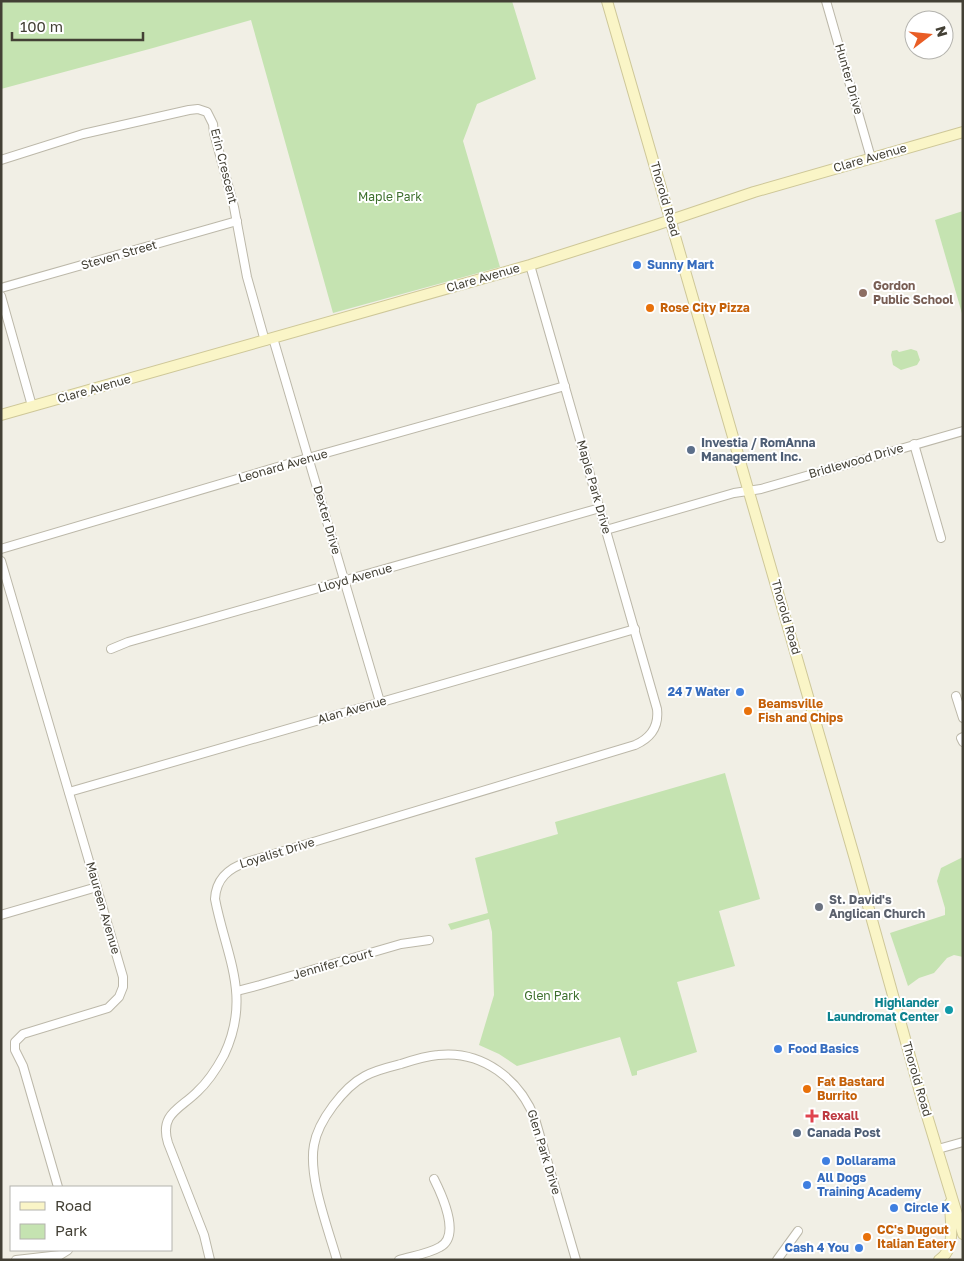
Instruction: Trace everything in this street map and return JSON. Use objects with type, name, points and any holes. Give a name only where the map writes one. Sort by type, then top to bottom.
[{"type":"street","name":"Thorold Road","points":[[607,1],[963,1234]]},
{"type":"street","name":"Hunter Drive","points":[[826,1],[871,158]]},
{"type":"street","name":"Erin Crescent","points":[[1,160],[83,134],[198,109],[207,112],[213,124],[237,221],[247,277],[269,339]]},
{"type":"street","name":"Clare Avenue","points":[[1,415],[530,265],[754,192],[963,132]]},
{"type":"street","name":"Steven Street","points":[[1,288],[237,221]]},
{"type":"street","name":"Maple Park Drive","points":[[530,265],[658,709]]},
{"type":"street","points":[[1,296],[32,406]]},
{"type":"street","name":"Dexter Drive","points":[[269,339],[308,458],[380,702]]},
{"type":"street","name":"Leonard Avenue","points":[[1,549],[308,458],[565,386]]},
{"type":"street","name":"Bridlewood Drive","points":[[749,491],[963,431]]},
{"type":"street","points":[[914,444],[941,538]]},
{"type":"street","points":[[606,530],[716,498],[749,491]]},
{"type":"street","name":"Lloyd Avenue","points":[[111,649],[128,642],[600,508]]},
{"type":"street","name":"Maureen Avenue","points":[[1,561],[123,976],[123,987],[119,997],[112,1005],[103,1010],[22,1034],[14,1044],[15,1052],[23,1066],[58,1186]]},
{"type":"street","name":"Alan Avenue","points":[[69,792],[635,629]]},
{"type":"street","points":[[956,696],[963,718]]},
{"type":"street","name":"Loyalist Drive","points":[[210,1260],[204,1234],[167,1140],[165,1128],[170,1116],[198,1091],[212,1074],[224,1055],[232,1034],[236,1013],[237,990],[232,959],[215,899],[219,882],[230,869],[266,856],[635,745],[646,739],[654,730],[658,719],[658,709]]},
{"type":"street","points":[[963,737],[961,738],[963,742]]},
{"type":"street","points":[[1,915],[97,887]]},
{"type":"street","name":"Jennifer Court","points":[[237,990],[401,944],[429,940]]},
{"type":"street","name":"Glen Park Drive","points":[[337,1260],[312,1168],[314,1142],[318,1130],[324,1119],[346,1091],[363,1077],[383,1069],[440,1054],[456,1055],[485,1063],[505,1076],[521,1092],[530,1105],[576,1260]]},
{"type":"street","points":[[938,1149],[963,1142]]},
{"type":"street","points":[[399,1260],[436,1249],[442,1246],[448,1238],[450,1228],[445,1204],[434,1179]]},
{"type":"street","points":[[939,1260],[948,1251],[951,1242],[950,1192]]},
{"type":"street","points":[[777,1260],[798,1231]]},
{"type":"street","points":[[16,1260],[60,1255],[66,1251]]},
{"type":"green space","name":"Maple Park","points":[[1,1],[512,1],[536,79],[477,104],[463,141],[500,267],[333,313],[251,20],[1,89]]},
{"type":"green space","points":[[963,211],[963,317],[935,220]]},
{"type":"green space","points":[[911,349],[917,351],[920,360],[917,365],[901,370],[893,365],[892,351],[897,350],[899,352]]},
{"type":"green space","name":"Glen Park","points":[[725,773],[760,899],[719,911],[735,966],[677,982],[697,1052],[637,1071],[637,1075],[632,1076],[620,1037],[517,1066],[499,1054],[479,1045],[494,995],[492,932],[489,919],[451,930],[448,924],[488,913],[475,858],[558,834],[555,822]]},
{"type":"green space","points":[[963,857],[963,957],[954,955],[947,958],[934,973],[919,978],[908,986],[890,933],[945,915],[945,908],[937,881],[941,868]]},
{"type":"place","name":"Sunny Mart","points":[[637,265]]},
{"type":"place","name":"Gordon Public School","points":[[863,293]]},
{"type":"place","name":"Rose City Pizza","points":[[650,308]]},
{"type":"place","name":"Investia / RomAnna Management Inc.","points":[[691,450]]},
{"type":"place","name":"24 7 Water","points":[[740,692]]},
{"type":"place","name":"Beamsville Fish and Chips","points":[[748,711]]},
{"type":"place","name":"St. David's Anglican Church","points":[[819,907]]},
{"type":"place","name":"Highlander Laundromat Center","points":[[949,1010]]},
{"type":"place","name":"Food Basics","points":[[778,1049]]},
{"type":"place","name":"Fat Bastard Burrito","points":[[807,1089]]},
{"type":"place","name":"Rexall","points":[[812,1116]]},
{"type":"place","name":"Canada Post","points":[[797,1133]]},
{"type":"place","name":"Dollarama","points":[[826,1161]]},
{"type":"place","name":"All Dogs Training Academy","points":[[807,1185]]},
{"type":"place","name":"Circle K","points":[[894,1208]]},
{"type":"place","name":"CC's Dugout Italian Eatery","points":[[867,1237]]},
{"type":"place","name":"Cash 4 You","points":[[859,1248]]}]
